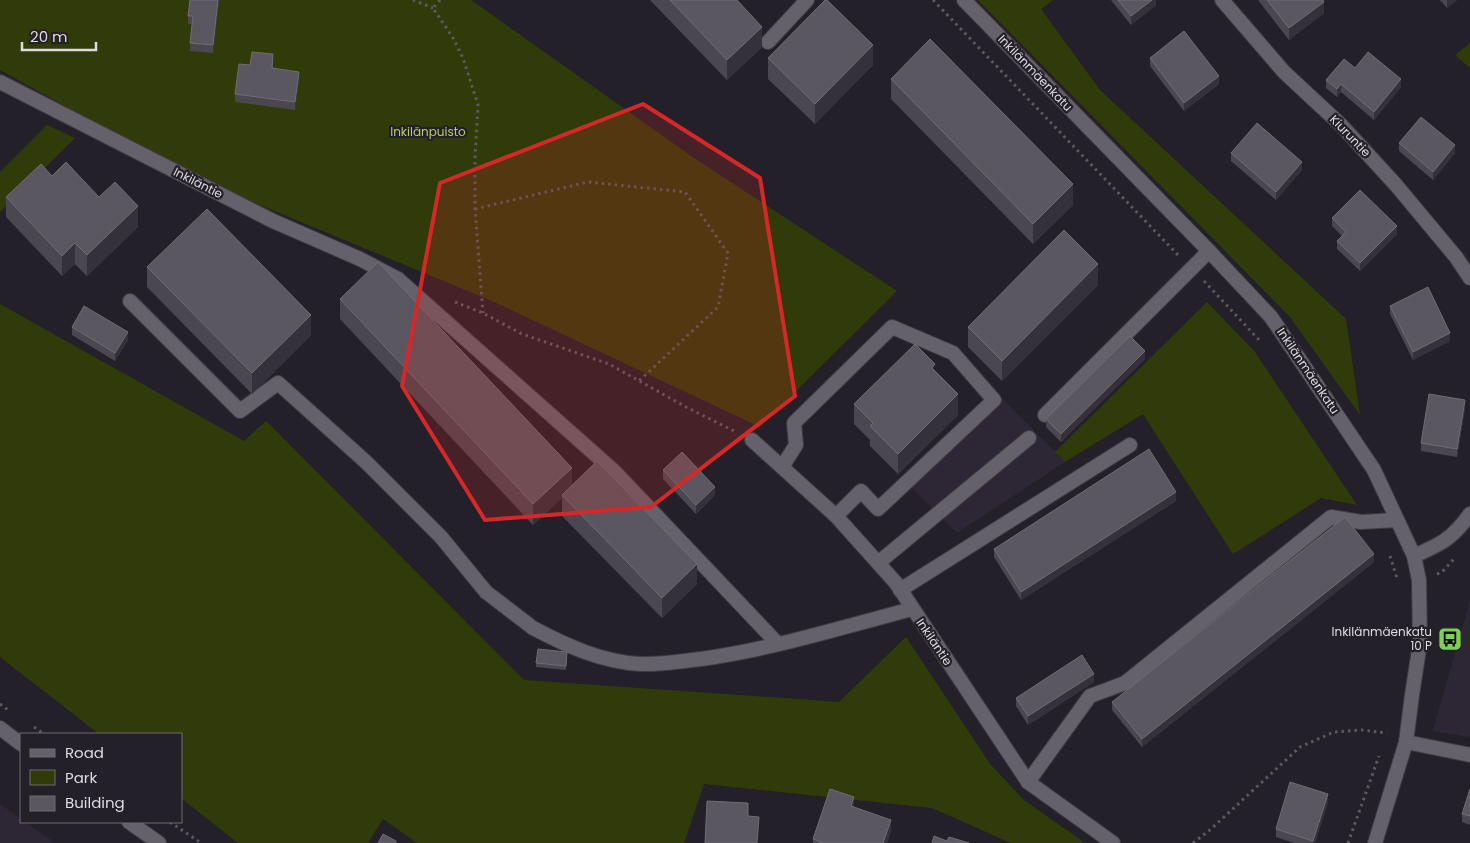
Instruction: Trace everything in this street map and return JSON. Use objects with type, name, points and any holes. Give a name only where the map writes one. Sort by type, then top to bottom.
[{"type":"street","points":[[768,42],[806,0]]},
{"type":"street","name":"Inkilänmäenkatu","points":[[964,0],[1271,317],[1374,470],[1414,556],[1419,580],[1420,643],[1406,742],[1375,843]]},
{"type":"street","name":"Kiuruntie","points":[[1222,0],[1284,72],[1341,125],[1396,185],[1456,257],[1470,278]]},
{"type":"street","name":"Inkiläntie","points":[[0,82],[273,221],[398,279],[615,472],[778,644]]},
{"type":"street","points":[[1044,415],[1209,251]]},
{"type":"street","points":[[130,301],[240,411],[278,383],[366,462],[441,537],[486,592],[533,628],[564,644],[592,654],[641,664],[684,661],[729,655],[778,644],[912,609]]},
{"type":"street","points":[[782,467],[796,445],[794,423],[892,327],[953,353],[994,400],[878,510],[861,491],[836,516]]},
{"type":"street","points":[[878,563],[1029,438]]},
{"type":"street","name":"Inkiläntie","points":[[752,440],[836,516],[898,587],[1028,782],[1112,843]]},
{"type":"street","points":[[898,587],[1130,445]]},
{"type":"street","points":[[1414,556],[1444,543],[1470,515]]},
{"type":"street","points":[[1028,782],[1090,696],[1125,683],[1331,516],[1361,522],[1397,520]]},
{"type":"street","points":[[0,728],[20,743]]},
{"type":"street","points":[[1406,742],[1470,756]]},
{"type":"street","points":[[130,823],[159,843]]},
{"type":"path","points":[[413,0],[432,8],[454,38],[478,105],[475,209],[483,313]]},
{"type":"path","points":[[432,8],[440,0]]},
{"type":"path","points":[[933,0],[1266,348]]},
{"type":"path","points":[[475,209],[588,182],[685,192],[728,253],[718,307],[639,381]]},
{"type":"path","points":[[449,300],[483,313],[522,334],[609,364],[752,440]]},
{"type":"path","points":[[1378,521],[1386,539],[1398,582]]},
{"type":"path","points":[[1384,742],[1388,725]]},
{"type":"path","points":[[1194,843],[1300,747],[1334,732],[1362,730],[1387,733]]},
{"type":"path","points":[[1348,843],[1381,752]]},
{"type":"path","points":[[171,823],[201,843]]},
{"type":"highlighted area","points":[[643,104],[760,178],[795,396],[651,507],[485,520],[402,386],[440,183]]},
{"type":"shaded area","points":[[1002,398],[1065,462],[957,533],[911,487]]},
{"type":"shaded area","points":[[1470,600],[1470,737],[1433,731]]},
{"type":"shaded area","points":[[0,804],[20,818],[20,823],[26,823],[55,843],[0,843]]},
{"type":"green space","name":"Inkilänpuisto","points":[[0,0],[471,0],[694,158],[897,291],[760,427],[492,301],[197,179],[0,70]]},
{"type":"green space","points":[[978,0],[1053,0],[1041,9],[1100,90],[1346,319],[1360,415],[1290,317]]},
{"type":"green space","points":[[1470,43],[1470,68],[1455,55]]},
{"type":"green space","points":[[47,125],[75,138],[0,212],[0,172]]},
{"type":"green space","points":[[1207,302],[1255,352],[1357,505],[1321,498],[1233,554],[1143,414],[1065,462],[1055,452]]},
{"type":"green space","points":[[0,304],[244,441],[266,421],[524,680],[839,702],[906,637],[990,764],[1024,800],[1085,843],[1011,843],[932,808],[704,784],[684,843],[417,843],[383,819],[368,843],[238,843],[182,799],[182,733],[98,733],[0,657]]},
{"type":"building","points":[[190,0],[218,0],[213,45],[190,43],[193,16],[188,16]]},
{"type":"building","points":[[670,0],[737,0],[762,27],[727,60]]},
{"type":"building","points":[[825,0],[873,45],[815,104],[768,58]]},
{"type":"building","points":[[1118,0],[1152,0],[1131,16]]},
{"type":"building","points":[[1267,0],[1323,0],[1324,2],[1289,28]]},
{"type":"building","points":[[1184,31],[1219,76],[1184,103],[1150,58]]},
{"type":"building","points":[[930,39],[1073,184],[1033,224],[891,79]]},
{"type":"building","points":[[252,52],[273,54],[272,68],[299,72],[295,102],[235,94],[239,64],[250,65]]},
{"type":"building","points":[[1368,52],[1401,79],[1374,112],[1341,84],[1337,89],[1326,80],[1344,59],[1355,68]]},
{"type":"building","points":[[1421,117],[1455,145],[1433,172],[1399,143]]},
{"type":"building","points":[[1257,123],[1302,162],[1276,192],[1231,153]]},
{"type":"building","points":[[66,162],[99,197],[115,182],[138,206],[87,255],[75,243],[62,256],[6,197],[41,164],[52,176]]},
{"type":"building","points":[[1360,190],[1397,226],[1360,263],[1337,241],[1346,232],[1332,218]]},
{"type":"building","points":[[207,209],[311,315],[252,373],[147,267]]},
{"type":"building","points":[[1064,230],[1098,264],[1002,361],[968,327]]},
{"type":"building","points":[[378,262],[572,468],[533,504],[340,299]]},
{"type":"building","points":[[1428,287],[1450,333],[1413,352],[1390,306]]},
{"type":"building","points":[[84,306],[128,332],[115,353],[72,327]]},
{"type":"building","points":[[1130,336],[1145,351],[1061,434],[1046,419]]},
{"type":"building","points":[[915,344],[935,364],[932,368],[958,394],[898,454],[870,426],[873,423],[854,404]]},
{"type":"building","points":[[1429,394],[1465,400],[1457,449],[1421,443]]},
{"type":"building","points":[[1149,449],[1176,492],[1021,592],[994,549]]},
{"type":"building","points":[[682,452],[715,487],[696,505],[663,470]]},
{"type":"building","points":[[597,461],[697,564],[662,598],[562,495]]},
{"type":"building","points":[[1345,517],[1374,554],[1142,739],[1112,702]]},
{"type":"building","points":[[538,649],[567,652],[566,666],[536,663]]},
{"type":"building","points":[[1082,655],[1094,674],[1028,716],[1016,698]]},
{"type":"building","points":[[1290,782],[1328,794],[1313,841],[1276,829]]},
{"type":"building","points":[[830,789],[854,797],[851,806],[891,820],[883,843],[824,843],[813,839]]},
{"type":"building","points":[[1470,789],[1470,816],[1462,814]]},
{"type":"building","points":[[707,801],[748,803],[748,816],[759,817],[757,843],[705,843]]},
{"type":"building","points":[[383,834],[396,841],[396,843],[378,843]]},
{"type":"building","points":[[934,836],[947,841],[949,837],[969,843],[932,843]]},
{"type":"place","name":"Inkilänmäenkatu 10 P","points":[[1450,639]]}]
